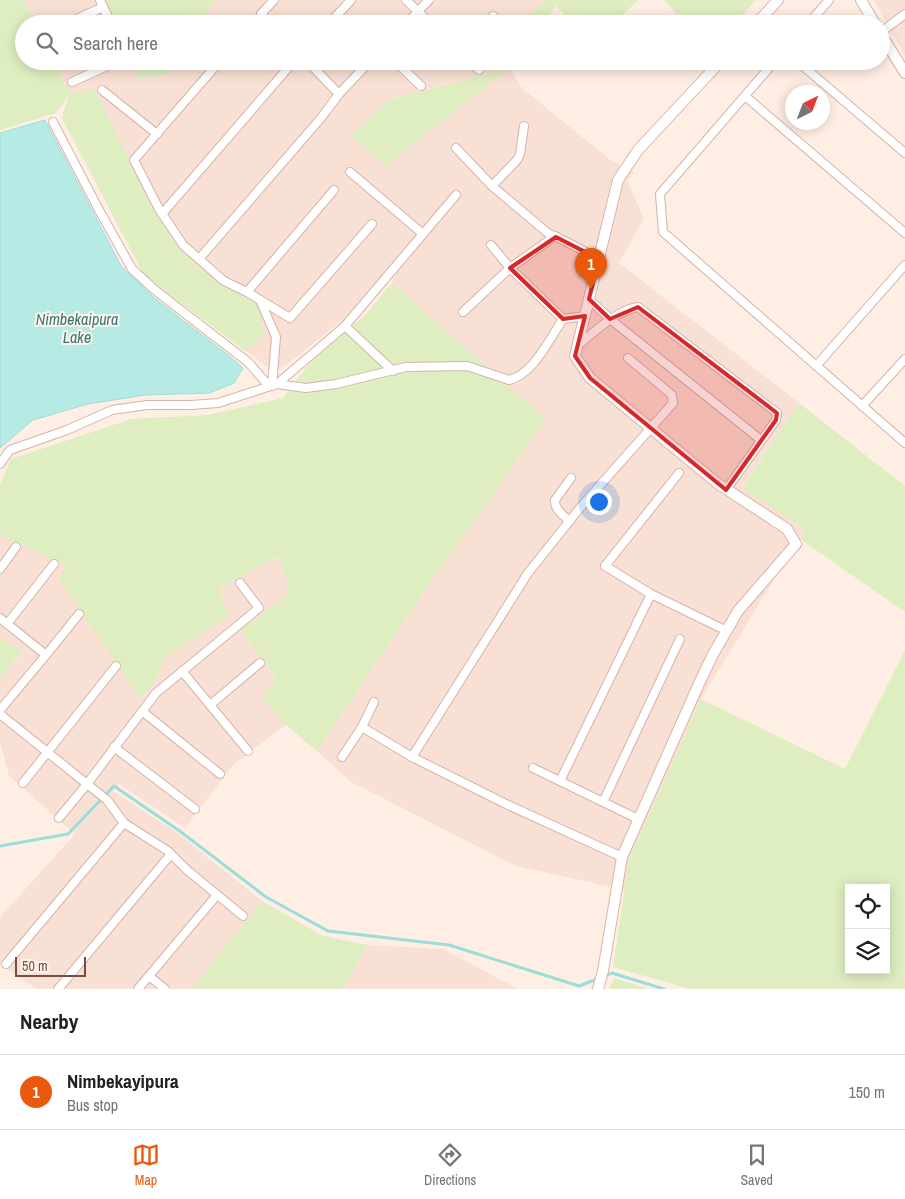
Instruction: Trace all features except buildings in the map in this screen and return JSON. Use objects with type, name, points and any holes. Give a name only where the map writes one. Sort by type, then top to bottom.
[{"type":"main road","points":[[764,15],[778,0]]},
{"type":"main road","points":[[861,0],[870,15]]},
{"type":"main road","points":[[890,48],[904,71]]},
{"type":"main road","points":[[598,989],[603,971],[622,857],[638,819],[708,664],[738,612],[796,544],[787,529],[726,490],[590,378],[575,356],[618,180],[638,150],[713,70]]},
{"type":"street","points":[[262,15],[274,0]]},
{"type":"street","points":[[337,15],[351,0]]},
{"type":"street","points":[[406,0],[422,15]]},
{"type":"street","points":[[414,15],[429,0]]},
{"type":"street","points":[[816,15],[829,0]]},
{"type":"street","points":[[81,15],[102,3],[107,15]]},
{"type":"street","points":[[890,26],[905,14]]},
{"type":"street","points":[[72,82],[98,70]]},
{"type":"street","points":[[212,70],[134,160],[162,214],[183,244],[224,281],[247,292],[290,318],[372,224]]},
{"type":"street","points":[[162,214],[286,70]]},
{"type":"street","points":[[316,70],[339,94]]},
{"type":"street","points":[[199,259],[362,70]]},
{"type":"street","points":[[404,70],[421,86]]},
{"type":"street","points":[[767,70],[660,194],[663,232],[905,443]]},
{"type":"street","points":[[807,70],[905,154]]},
{"type":"street","points":[[102,90],[157,134]]},
{"type":"street","points":[[745,96],[905,233]]},
{"type":"street","points":[[53,122],[132,269],[156,291],[248,362],[273,385],[306,388],[336,384],[406,367],[467,366],[509,380],[516,379],[535,362],[563,319],[585,316]]},
{"type":"street","points":[[492,186],[520,154],[524,126]]},
{"type":"street","points":[[456,148],[492,186],[548,234],[599,259]]},
{"type":"street","points":[[350,172],[423,234]]},
{"type":"street","points":[[247,292],[334,190]]},
{"type":"street","points":[[0,464],[10,450],[68,430],[112,410],[147,405],[218,403],[273,385],[345,326],[456,195]]},
{"type":"street","points":[[463,312],[510,268],[554,236]]},
{"type":"street","points":[[491,245],[510,268],[563,319]]},
{"type":"street","points":[[816,366],[905,265]]},
{"type":"street","points":[[589,299],[610,319],[762,440]]},
{"type":"street","points":[[260,300],[276,337],[273,385]]},
{"type":"street","points":[[578,345],[610,319],[638,307],[777,413],[776,420],[726,490]]},
{"type":"street","points":[[345,326],[393,370]]},
{"type":"street","points":[[412,757],[528,573],[568,521],[673,403],[672,395],[628,358]]},
{"type":"street","points":[[862,406],[905,359]]},
{"type":"street","points":[[679,473],[604,566],[651,594],[727,631]]},
{"type":"street","points":[[568,521],[554,503],[571,478]]},
{"type":"street","points":[[0,569],[16,547]]},
{"type":"street","points":[[7,624],[54,564]]},
{"type":"street","points":[[59,818],[156,693],[258,608],[240,583]]},
{"type":"street","points":[[560,781],[651,594]]},
{"type":"street","points":[[79,614],[0,712],[107,800],[124,823],[171,854],[186,870],[243,916]]},
{"type":"street","points":[[0,618],[46,655]]},
{"type":"street","points":[[603,802],[680,639]]},
{"type":"street","points":[[210,705],[260,663]]},
{"type":"street","points":[[23,783],[116,666]]},
{"type":"street","points":[[182,671],[248,751]]},
{"type":"street","points":[[342,757],[362,726],[374,702]]},
{"type":"street","points":[[142,711],[220,774]]},
{"type":"street","points":[[362,726],[412,757],[506,804],[622,857]]},
{"type":"street","points":[[114,748],[195,809]]},
{"type":"street","points":[[533,768],[638,819]]},
{"type":"street","points":[[6,964],[124,823]]},
{"type":"street","points":[[58,989],[171,854]]},
{"type":"street","points":[[138,989],[217,895]]},
{"type":"street","points":[[149,976],[165,989]]},
{"type":"highlighted area","points":[[556,237],[599,259],[589,299],[610,319],[638,307],[777,413],[776,420],[726,490],[590,378],[575,356],[585,316],[563,319],[510,268]]},
{"type":"shaded area","points":[[23,0],[105,0],[112,15],[30,15]]},
{"type":"shaded area","points":[[214,0],[544,0],[530,15],[205,15]]},
{"type":"shaded area","points":[[874,0],[905,0],[905,56],[890,29],[890,15],[882,15]]},
{"type":"shaded area","points":[[58,70],[136,70],[140,79],[168,74],[170,70],[502,70],[389,100],[352,136],[385,166],[507,70],[511,70],[521,87],[609,159],[634,172],[627,180],[644,219],[619,263],[799,403],[742,487],[805,529],[701,699],[629,859],[625,890],[516,866],[351,782],[317,751],[428,586],[546,419],[392,283],[404,253],[342,321],[281,369],[267,367],[144,275],[62,118],[70,93]]},
{"type":"shaded area","points":[[0,535],[68,566],[154,684],[164,658],[227,616],[219,588],[279,556],[290,593],[241,630],[276,677],[263,699],[286,725],[234,764],[185,828],[119,784],[113,791],[179,834],[262,901],[192,989],[37,989],[0,964],[0,917],[75,834],[9,776],[0,742],[0,678],[23,652],[0,639]]},
{"type":"shaded area","points":[[368,945],[443,949],[518,989],[342,989]]},
{"type":"green space","points":[[0,0],[23,0],[30,15],[15,15],[15,70],[58,70],[70,93],[94,89],[158,217],[178,249],[216,282],[257,304],[263,318],[261,324],[266,333],[245,351],[144,275],[62,118],[69,95],[56,113],[0,130]]},
{"type":"green space","points":[[105,0],[214,0],[205,15],[112,15]]},
{"type":"green space","points":[[544,0],[638,0],[622,15],[564,15],[556,6],[550,15],[530,15]]},
{"type":"green space","points":[[664,0],[756,0],[742,15],[678,15]]},
{"type":"green space","points":[[136,70],[170,70],[168,74],[140,79]]},
{"type":"green space","points":[[507,70],[385,166],[352,136],[389,100]]},
{"type":"green space","points":[[392,283],[546,419],[428,586],[317,751],[286,725],[262,699],[276,677],[241,630],[290,593],[279,556],[219,588],[228,616],[164,658],[154,684],[140,699],[59,578],[67,566],[0,535],[0,485],[11,459],[131,419],[208,415],[283,398],[309,364],[366,314]]},
{"type":"green space","points":[[799,403],[905,486],[905,612],[800,539],[805,529],[742,488]]},
{"type":"green space","points":[[0,639],[23,651],[0,678]]},
{"type":"green space","points":[[905,650],[905,989],[690,989],[613,967],[629,859],[701,699],[845,769]]},
{"type":"green space","points":[[262,901],[323,936],[368,945],[342,989],[192,989]]},
{"type":"green space","points":[[614,978],[649,989],[609,989]]},
{"type":"water","name":"Nimbekaipura Lake","points":[[45,120],[121,266],[154,298],[243,368],[234,383],[209,393],[145,395],[88,404],[33,420],[0,448],[0,133]]},
{"type":"waterway","points":[[0,846],[68,834],[114,786],[181,832],[266,897],[328,931],[449,945],[579,986],[597,979]]},
{"type":"waterway","points":[[603,977],[612,973],[664,989]]},
{"type":"place","name":"Nimbekayipura","points":[[591,289]]}]
